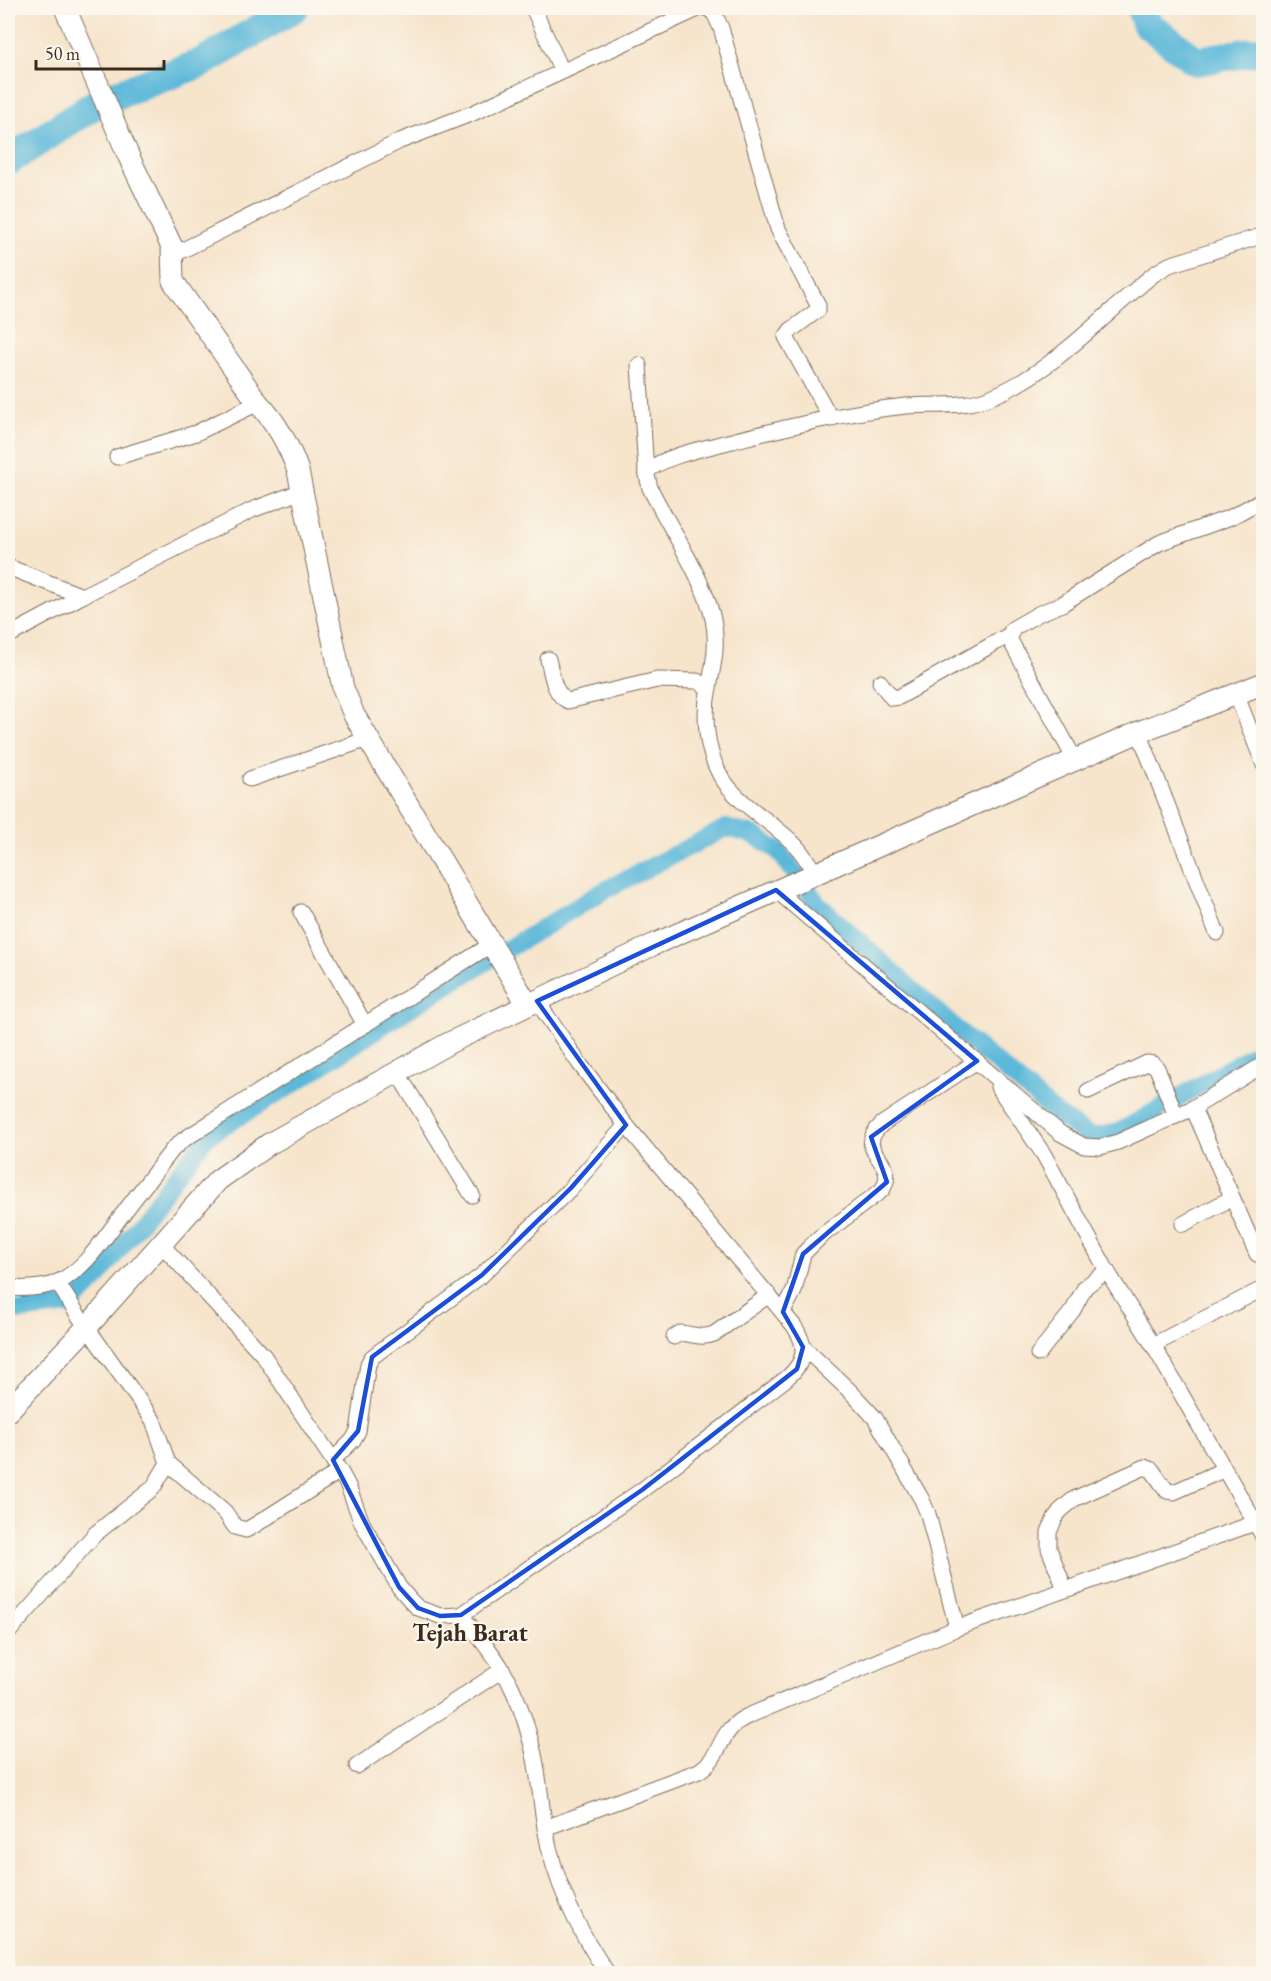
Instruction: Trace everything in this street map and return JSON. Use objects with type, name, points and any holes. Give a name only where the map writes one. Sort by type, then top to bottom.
[{"type":"main road","points":[[68,14],[129,157],[167,237],[173,255],[172,277],[177,289],[258,403],[273,419],[289,446],[298,471],[343,688],[354,715],[498,955],[533,1003]]},
{"type":"main road","points":[[8,1412],[83,1321],[161,1244],[218,1180],[269,1144],[449,1043],[657,943],[1139,732],[1263,683]]},
{"type":"street","points":[[533,8],[562,71]]},
{"type":"street","points":[[173,255],[399,141],[473,113],[700,8]]},
{"type":"street","points":[[707,8],[714,13],[721,28],[778,229],[818,305],[818,310],[791,330],[786,337],[831,419]]},
{"type":"street","points":[[646,471],[672,457],[786,427],[908,406],[956,405],[992,397],[1023,380],[1059,355],[1154,273],[1169,265],[1263,235]]},
{"type":"street","points":[[639,365],[646,471],[650,488],[701,586],[712,617],[716,641],[706,728],[709,750],[720,775],[732,792],[795,845],[811,874]]},
{"type":"street","points":[[117,457],[196,432],[258,403]]},
{"type":"street","points":[[8,636],[252,510],[302,491]]},
{"type":"street","points":[[1074,760],[1013,642],[1012,629],[1062,604],[1159,543],[1231,518],[1263,499]]},
{"type":"street","points":[[8,567],[82,596]]},
{"type":"street","points":[[880,682],[892,698],[899,697],[1013,642]]},
{"type":"street","points":[[548,659],[555,688],[561,697],[568,701],[657,680],[697,681],[709,688]]},
{"type":"street","points":[[1236,694],[1263,765]]},
{"type":"street","points":[[1139,732],[1217,933]]},
{"type":"street","points":[[250,780],[368,739]]},
{"type":"street","points":[[781,887],[1060,1133],[1084,1146],[1100,1147],[1118,1142],[1173,1107],[1193,1108],[1263,1064]]},
{"type":"street","points":[[301,912],[365,1025]]},
{"type":"street","points":[[8,1288],[61,1287],[95,1251],[173,1149],[183,1140],[365,1025],[498,955]]},
{"type":"street","points":[[161,1244],[263,1355],[336,1465],[348,1486],[362,1523],[399,1587],[418,1608],[434,1615],[451,1617],[461,1615],[642,1491],[787,1378],[796,1370],[802,1359],[803,1347],[800,1336],[783,1312],[626,1125],[533,1003]]},
{"type":"street","points":[[1088,1091],[1147,1063],[1157,1068],[1173,1107]]},
{"type":"street","points":[[982,1065],[1044,1155],[1107,1271],[1153,1345],[1263,1538]]},
{"type":"street","points":[[783,1312],[794,1291],[803,1254],[820,1237],[882,1190],[887,1182],[888,1176],[871,1143],[873,1132],[950,1081],[982,1065]]},
{"type":"street","points":[[397,1072],[472,1195]]},
{"type":"street","points":[[1193,1108],[1257,1254]]},
{"type":"street","points":[[61,1287],[153,1420],[168,1462],[225,1512],[235,1527],[246,1530],[336,1465],[358,1431],[368,1364],[372,1357],[482,1275],[571,1188],[626,1125]]},
{"type":"street","points":[[1044,1155],[1060,1133]]},
{"type":"street","points":[[1183,1224],[1232,1198]]},
{"type":"street","points":[[1038,1354],[1073,1310],[1084,1287],[1107,1271]]},
{"type":"street","points":[[1153,1345],[1263,1288]]},
{"type":"street","points":[[674,1337],[680,1334],[697,1337],[714,1334],[769,1295]]},
{"type":"street","points":[[803,1347],[875,1418],[922,1500],[928,1514],[957,1628]]},
{"type":"street","points":[[8,1633],[95,1534],[153,1488],[168,1462]]},
{"type":"street","points":[[1065,1589],[1049,1549],[1049,1532],[1059,1511],[1074,1499],[1145,1467],[1152,1470],[1167,1491],[1174,1492],[1225,1469]]},
{"type":"street","points":[[545,1828],[699,1771],[708,1765],[717,1753],[728,1729],[737,1721],[957,1628],[1255,1523]]},
{"type":"street","points":[[461,1615],[502,1670],[531,1740],[551,1855],[568,1902],[583,1934],[608,1974]]},
{"type":"street","points":[[357,1766],[502,1670]]},
{"type":"highlighted area","points":[[776,890],[977,1061],[871,1137],[887,1182],[803,1254],[783,1312],[803,1347],[797,1369],[642,1490],[461,1615],[440,1616],[418,1608],[399,1587],[333,1460],[358,1431],[372,1357],[482,1275],[571,1188],[626,1125],[537,1001]]},
{"type":"waterway","points":[[8,161],[100,101],[201,63],[294,8]]},
{"type":"waterway","points":[[1141,8],[1146,23],[1196,61],[1264,50]]},
{"type":"waterway","points":[[8,1311],[70,1305],[95,1281],[207,1136],[286,1089],[412,1007],[605,890],[726,828],[754,835],[778,851],[819,905],[946,1020],[1058,1115],[1091,1137],[1119,1132],[1264,1048]]},
{"type":"district","name":"Tejah Barat","points":[[470,1632]]}]
